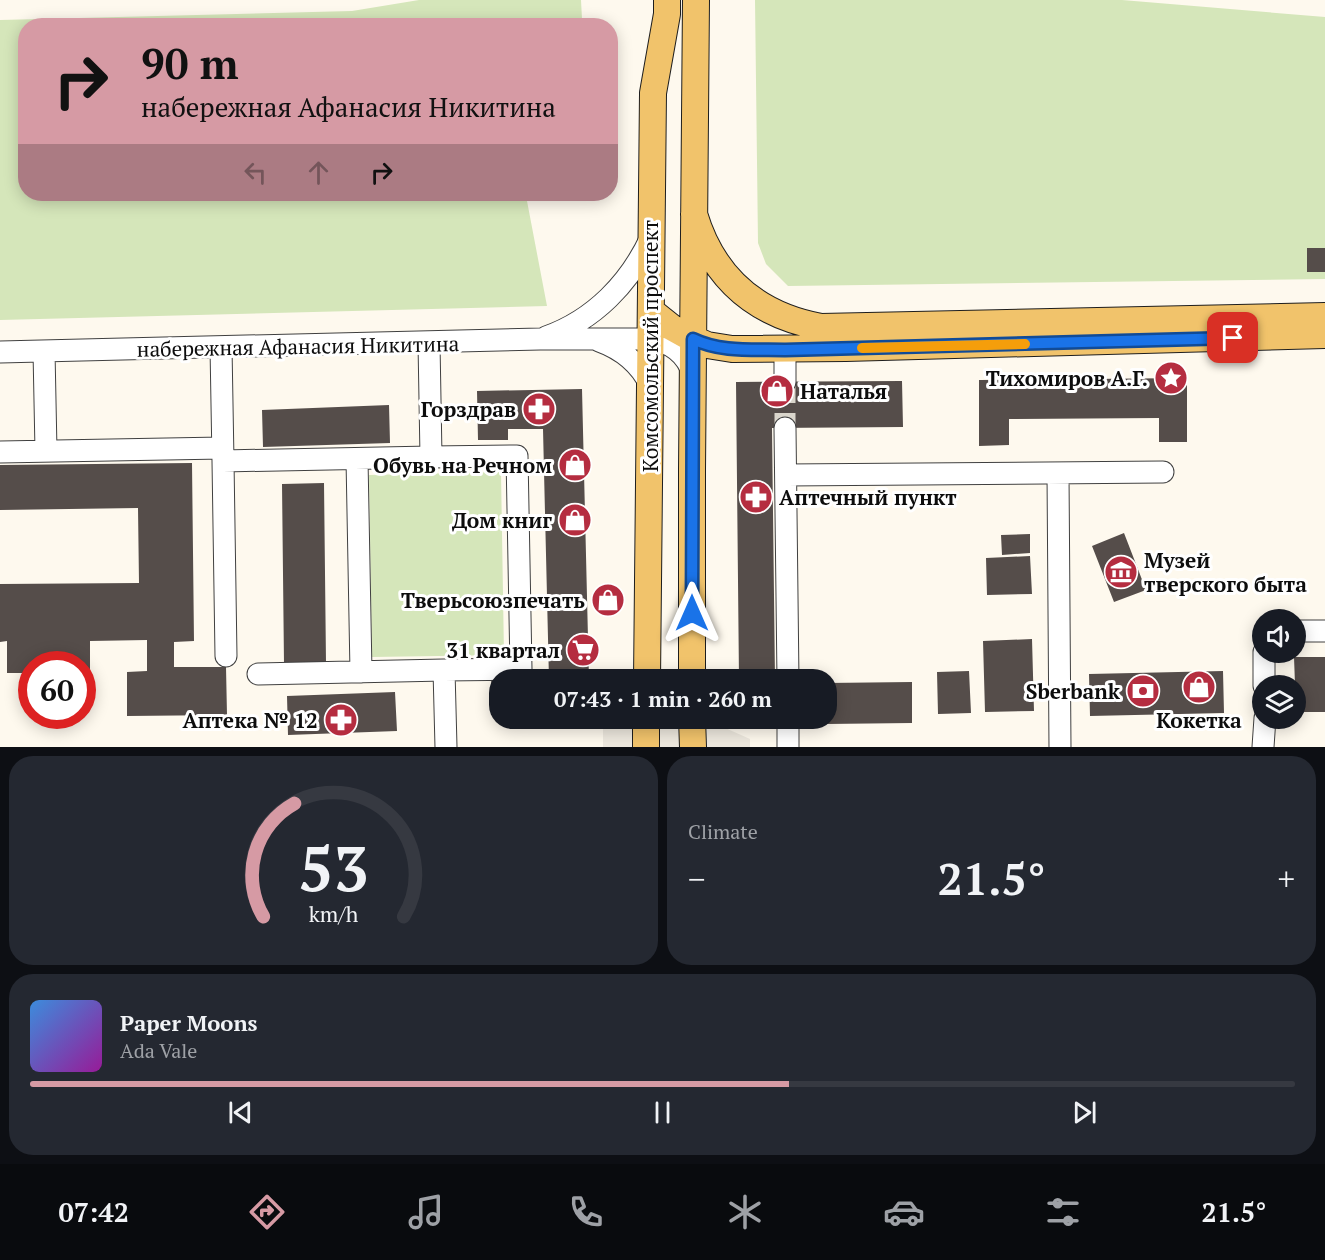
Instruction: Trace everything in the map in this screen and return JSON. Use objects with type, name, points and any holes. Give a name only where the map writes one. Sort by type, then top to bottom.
[{"type":"main road","name":"Комсомольский проспект","points":[[647,669],[653,93],[667,7]]},
{"type":"main road","name":"Комсомольский проспект","points":[[692,669],[696,7]]},
{"type":"main road","points":[[694,214],[714,260],[730,280],[749,297],[783,317],[808,324],[835,328],[1325,316]]},
{"type":"main road","points":[[651,311],[671,327],[693,339],[726,349],[785,350],[1325,336]]},
{"type":"main road","points":[[646,729],[646,747]]},
{"type":"main road","points":[[692,729],[693,747]]},
{"type":"street","points":[[540,339],[569,327],[603,303],[631,273],[651,237]]},
{"type":"street","name":"набережная Афанасия Никитина","points":[[0,352],[540,339],[650,339]]},
{"type":"street","points":[[650,339],[665,342],[677,349],[687,360],[693,374]]},
{"type":"street","points":[[596,340],[614,347],[625,355],[650,385]]},
{"type":"street","points":[[429,343],[431,457]]},
{"type":"street","points":[[221,347],[226,656]]},
{"type":"street","points":[[785,350],[785,382]]},
{"type":"street","points":[[44,351],[46,451]]},
{"type":"street","points":[[785,428],[788,669]]},
{"type":"street","points":[[0,452],[223,454],[357,459],[517,456],[521,669],[258,674]]},
{"type":"street","points":[[357,459],[361,672]]},
{"type":"street","points":[[786,475],[1164,472]]},
{"type":"street","points":[[1058,473],[1060,747]]},
{"type":"street","points":[[1306,631],[1325,631]]},
{"type":"street","points":[[444,670],[446,747]]},
{"type":"street","points":[[788,729],[788,747]]},
{"type":"street","points":[[1263,747],[1264,729]]},
{"type":"green space","points":[[419,0],[581,0],[582,18],[78,18],[352,11]]},
{"type":"green space","points":[[755,0],[1122,0],[1325,17],[1325,279],[788,286],[766,264],[758,243]]},
{"type":"green space","points":[[0,20],[18,20],[18,201],[527,201],[547,306],[0,320]]},
{"type":"green space","points":[[501,472],[504,655],[372,657],[369,475]]},
{"type":"shaded area","points":[[603,729],[728,729],[750,739],[750,747],[603,747]]},
{"type":"building","points":[[1307,248],[1325,248],[1325,272],[1307,272]]},
{"type":"building","points":[[1187,378],[1187,442],[1159,442],[1159,418],[1009,419],[1009,445],[979,446],[979,380]]},
{"type":"building","points":[[902,381],[903,427],[772,428],[775,669],[739,669],[736,382]]},
{"type":"building","points":[[582,389],[589,669],[549,669],[543,429],[508,429],[508,440],[478,440],[477,391]]},
{"type":"building","points":[[389,405],[390,443],[263,447],[262,410]]},
{"type":"building","points":[[192,463],[194,641],[174,642],[174,667],[226,667],[227,715],[127,716],[127,672],[147,671],[147,640],[90,641],[90,651],[18,651],[18,673],[7,673],[7,641],[0,642],[0,584],[139,583],[138,508],[0,510],[0,465]]},
{"type":"building","points":[[324,483],[326,663],[284,664],[282,484]]},
{"type":"building","name":"Музей тверского быта","points":[[1124,533],[1146,590],[1114,602],[1092,546]]},
{"type":"building","points":[[1030,534],[1030,553],[1002,555],[1001,535]]},
{"type":"building","points":[[1030,556],[1032,594],[987,595],[986,558]]},
{"type":"building","points":[[1032,639],[1034,711],[985,712],[983,641]]},
{"type":"building","points":[[1306,657],[1325,657],[1325,712],[1306,712],[1306,675],[1295,675],[1294,663],[1306,663]]},
{"type":"building","points":[[969,671],[971,713],[938,714],[937,672]]},
{"type":"building","points":[[1223,671],[1224,713],[1090,716],[1089,674]]},
{"type":"building","points":[[912,682],[912,723],[837,724],[837,683]]},
{"type":"building","points":[[395,692],[397,731],[288,735],[287,696]]},
{"type":"tunnel","points":[[785,382],[785,428]]},
{"type":"slow traffic","points":[[862,348],[1025,344]]},
{"type":"place","name":"Тихомиров А.Г.","points":[[1171,378]]},
{"type":"place","name":"Наталья","points":[[777,391]]},
{"type":"place","name":"Горздрав","points":[[539,409]]},
{"type":"place","name":"Обувь на Речном","points":[[575,465]]},
{"type":"place","name":"Аптечный пункт","points":[[756,497]]},
{"type":"place","name":"Дом книг","points":[[575,520]]},
{"type":"place","name":"Музей тверского быта","points":[[1121,572]]},
{"type":"place","name":"Тверьсоюзпечать","points":[[608,600]]},
{"type":"place","name":"31 квартал","points":[[583,650]]},
{"type":"place","name":"Кокетка","points":[[1199,687]]},
{"type":"place","name":"Sberbank","points":[[1143,691]]},
{"type":"place","name":"Аптека № 12","points":[[341,720]]},
{"type":"route","points":[[692,613],[693,339],[726,349],[785,350],[1233,338]]}]
